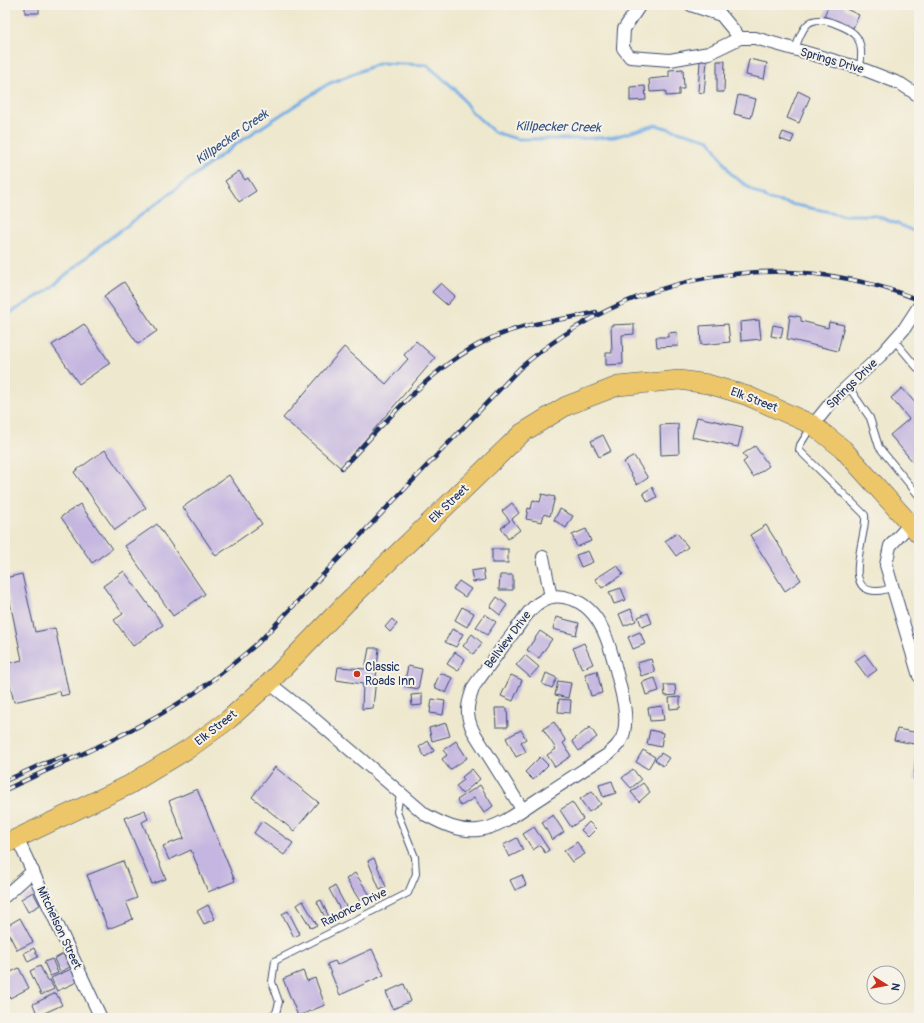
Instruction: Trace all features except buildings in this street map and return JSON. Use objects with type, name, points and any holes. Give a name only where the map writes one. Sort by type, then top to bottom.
[{"type":"main road","name":"Elk Street","points":[[11,841],[129,785],[188,749],[228,720],[269,683],[346,603],[522,433],[566,406],[618,386],[679,380],[708,384],[748,396],[813,425],[843,449],[914,530]]},
{"type":"street","name":"Springs Drive","points":[[640,5],[624,29],[623,48],[630,57],[670,60],[709,53],[740,38],[755,38],[860,68],[901,84],[919,96]]},
{"type":"street","points":[[690,5],[721,15],[740,38]]},
{"type":"street","name":"Springs Drive","points":[[813,425],[834,399],[880,356],[904,329],[919,306]]},
{"type":"street","points":[[914,530],[890,546],[886,565],[919,676]]},
{"type":"street","points":[[269,683],[312,717],[426,815],[446,826],[461,830],[478,830],[496,825],[606,755],[618,745],[624,734],[626,721],[624,700],[614,659],[600,625],[590,610],[579,601],[562,596],[551,597],[543,557]]},
{"type":"street","name":"Bellview Drive","points":[[522,809],[473,732],[467,717],[469,700],[474,686],[529,612],[540,601],[551,597]]},
{"type":"street","name":"Mitchelson Street","points":[[11,841],[33,871],[101,1018]]},
{"type":"street","points":[[5,896],[33,871]]},
{"type":"lane","points":[[795,50],[800,35],[806,25],[815,20],[825,20],[851,30],[858,38],[861,49],[860,68]]},
{"type":"lane","points":[[894,340],[919,370]]},
{"type":"lane","points":[[848,386],[870,418],[879,447],[919,496]]},
{"type":"lane","points":[[813,425],[800,445],[799,450],[865,515],[865,526],[857,570],[861,584],[864,588],[878,591],[892,587]]},
{"type":"lane","name":"Rahonce Drive","points":[[266,1018],[276,1013],[279,1002],[272,982],[275,961],[408,893],[416,874],[415,857],[397,812],[400,794]]},
{"type":"waterway","name":"Killpecker Creek","points":[[5,316],[48,290],[101,245],[239,142],[328,84],[380,63],[427,65],[456,90],[471,111],[494,132],[517,139],[573,139],[614,137],[656,125],[710,140],[731,174],[752,190],[770,200],[846,215],[874,215],[919,234]]},
{"type":"railway","points":[[5,790],[96,748],[140,725],[184,700],[222,673],[258,643],[520,368],[564,335],[610,309],[659,290],[710,277],[762,272],[814,274],[867,283],[919,300]]},
{"type":"railway","points":[[342,468],[417,390],[437,372],[459,356],[482,343],[518,328],[596,312]]},
{"type":"railway","points":[[5,781],[40,765],[66,756]]},
{"type":"place","name":"Classic Roads Inn","points":[[357,674]]}]
